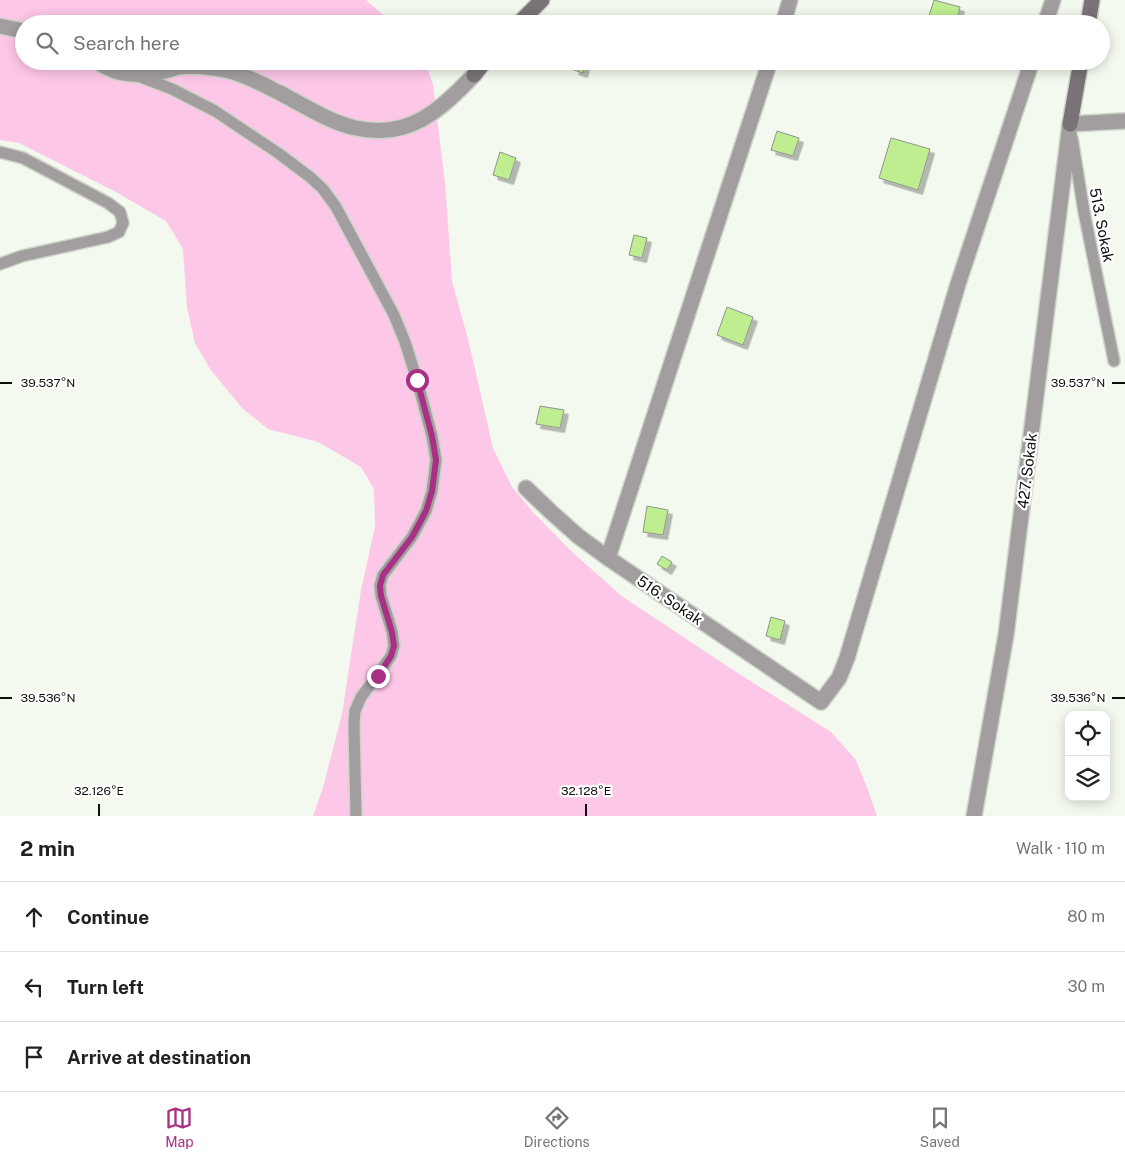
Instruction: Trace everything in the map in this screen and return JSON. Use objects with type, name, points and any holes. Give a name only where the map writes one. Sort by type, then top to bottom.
[{"type":"street","points":[[527,15],[542,0]]},
{"type":"street","points":[[786,15],[790,0]]},
{"type":"street","points":[[1048,15],[1053,0]]},
{"type":"street","points":[[1090,15],[1092,0]]},
{"type":"street","points":[[0,26],[15,29]]},
{"type":"street","points":[[114,70],[133,74],[154,74],[170,70]]},
{"type":"street","points":[[225,70],[247,77],[329,118],[355,128],[376,131],[396,130],[416,123],[432,114],[450,99],[478,70]]},
{"type":"street","points":[[608,558],[767,70]]},
{"type":"street","name":"516. Sokak","points":[[526,488],[578,536],[608,558],[821,702],[839,678],[847,658],[958,284],[1029,70]]},
{"type":"street","points":[[1079,70],[1070,124],[1125,122]]},
{"type":"street","name":"427. Sokak","points":[[974,816],[1006,635],[1070,124]]},
{"type":"lane","points":[[133,74],[172,89],[215,111],[278,153],[323,189],[336,207],[394,315],[417,380],[432,436],[436,460],[432,491],[426,511],[412,537],[383,575],[380,586],[394,646],[391,656],[361,697],[355,711],[356,816]]},
{"type":"lane","name":"513. Sokak","points":[[1070,124],[1084,212],[1114,361]]},
{"type":"lane","points":[[0,152],[23,158],[108,202],[120,212],[123,223],[119,232],[108,237],[22,256],[0,264]]},
{"type":"shaded area","points":[[0,0],[366,0],[384,15],[15,15],[15,70],[428,70],[433,84],[445,184],[452,281],[469,343],[493,448],[512,487],[533,512],[572,552],[623,597],[831,732],[856,760],[877,816],[313,816],[322,791],[342,714],[361,590],[375,527],[374,489],[361,467],[318,442],[268,429],[243,409],[210,369],[195,343],[187,308],[183,249],[166,221],[116,192],[19,143],[0,140]]},
{"type":"building","points":[[934,0],[960,7],[958,15],[929,15]]},
{"type":"building","points":[[777,131],[799,138],[793,156],[771,150]]},
{"type":"building","points":[[891,138],[930,149],[918,190],[879,178]]},
{"type":"building","points":[[500,152],[516,158],[509,180],[493,175]]},
{"type":"building","points":[[634,235],[647,238],[642,258],[629,255]]},
{"type":"building","points":[[727,307],[753,317],[743,345],[717,335]]},
{"type":"building","points":[[540,406],[564,410],[560,428],[536,424]]},
{"type":"building","points":[[647,506],[668,510],[663,535],[643,532]]},
{"type":"building","points":[[662,556],[672,562],[667,570],[657,564]]},
{"type":"building","points":[[771,617],[785,621],[780,640],[766,636]]},
{"type":"route","points":[[378,676],[391,656],[394,646],[392,632],[381,596],[380,586],[383,575],[412,537],[426,511],[432,491],[436,460],[432,436],[417,380]]}]
